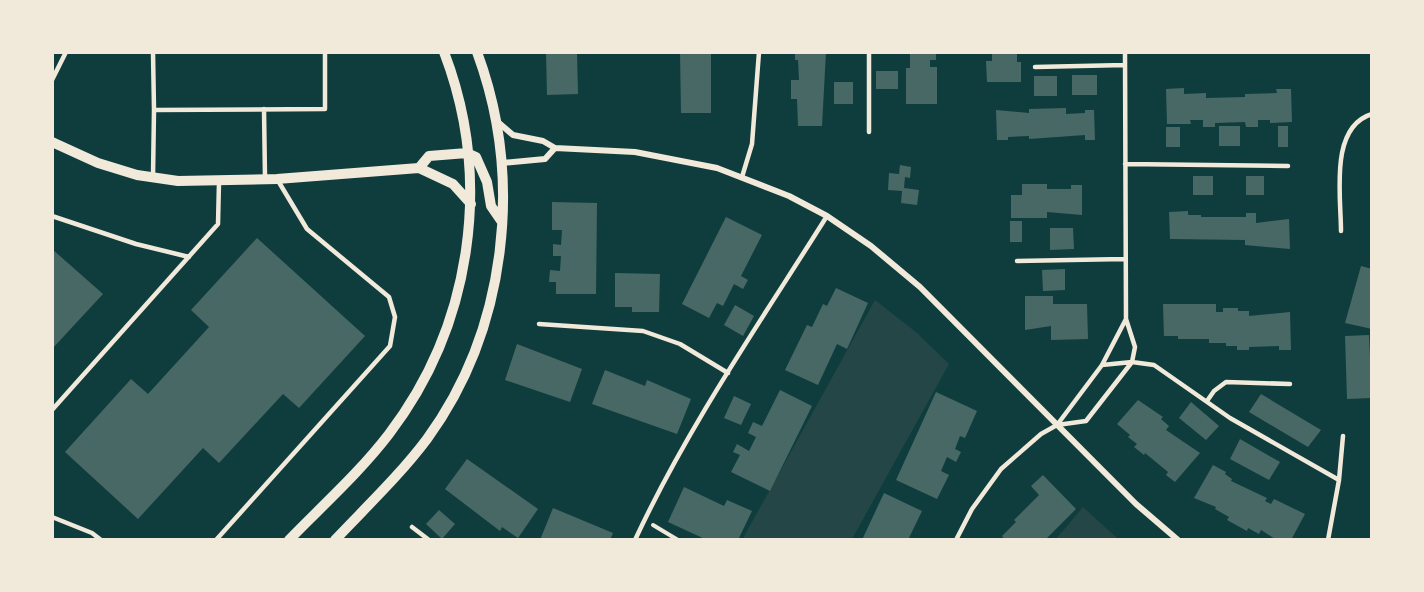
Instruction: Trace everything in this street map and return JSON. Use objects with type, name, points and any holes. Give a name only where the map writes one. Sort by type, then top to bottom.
[{"type":"street","points":[[289,540],[366,462],[411,403],[430,370],[456,307],[467,247],[471,204],[467,153],[458,94],[444,52]]},
{"type":"street","points":[[335,540],[413,456],[459,387],[478,345],[488,313],[502,222],[502,163],[499,123],[477,52]]},
{"type":"street","points":[[499,123],[513,135],[543,141],[555,148],[635,152],[717,168],[789,196],[827,216],[897,266],[1136,504],[1178,540]]},
{"type":"street","points":[[52,142],[98,163],[153,178],[219,182],[419,168],[453,184],[471,204]]},
{"type":"street","points":[[502,163],[545,159],[555,148]]},
{"type":"street","points":[[419,168],[429,156],[467,153],[480,161],[487,182],[489,200],[502,222]]},
{"type":"lane","points":[[52,80],[66,52]]},
{"type":"lane","points":[[153,52],[153,178]]},
{"type":"lane","points":[[154,111],[325,109],[325,52]]},
{"type":"lane","points":[[742,177],[752,144],[759,52]]},
{"type":"lane","points":[[869,52],[869,132]]},
{"type":"lane","points":[[956,540],[972,509],[1001,469],[1041,434],[1057,425],[1086,421],[1132,362],[1135,347],[1126,319],[1125,52]]},
{"type":"lane","points":[[1035,67],[1125,65]]},
{"type":"lane","points":[[264,109],[265,180]]},
{"type":"lane","points":[[1341,231],[1342,146],[1347,132],[1354,123],[1371,114]]},
{"type":"lane","points":[[1125,164],[1288,166]]},
{"type":"lane","points":[[216,540],[390,346],[394,336],[395,317],[389,297],[307,229],[276,179]]},
{"type":"lane","points":[[52,410],[218,224],[219,182]]},
{"type":"lane","points":[[52,216],[136,244],[189,257]]},
{"type":"lane","points":[[635,540],[728,374],[827,216]]},
{"type":"lane","points":[[1017,261],[1125,259]]},
{"type":"lane","points":[[1057,425],[1102,365],[1126,319]]},
{"type":"lane","points":[[539,324],[643,331],[680,344],[728,374]]},
{"type":"lane","points":[[1102,365],[1132,362],[1154,365],[1230,418],[1339,480]]},
{"type":"lane","points":[[1207,401],[1214,391],[1226,382],[1290,384]]},
{"type":"lane","points":[[1328,540],[1339,480],[1343,436]]},
{"type":"lane","points":[[52,517],[92,532],[101,540]]},
{"type":"lane","points":[[412,527],[429,540]]},
{"type":"path","points":[[645,520],[678,540]]},
{"type":"shaded area","points":[[875,300],[917,333],[949,364],[852,539],[742,540]]},
{"type":"shaded area","points":[[1083,507],[1118,539],[1056,539]]},
{"type":"building","points":[[546,52],[577,52],[578,94],[547,95]]},
{"type":"building","points":[[680,52],[711,52],[711,113],[681,113]]},
{"type":"building","points":[[795,52],[826,52],[822,126],[798,126],[797,99],[791,99],[791,80],[799,80],[798,60],[795,60]]},
{"type":"building","points":[[910,52],[936,52],[936,60],[930,60],[930,67],[937,67],[937,104],[906,104],[906,68],[910,68]]},
{"type":"building","points":[[992,52],[1017,52],[1017,62],[1021,62],[1021,82],[987,82],[986,61],[992,61]]},
{"type":"building","points":[[876,71],[898,71],[898,89],[876,89]]},
{"type":"building","points":[[1072,75],[1097,75],[1097,95],[1072,95]]},
{"type":"building","points":[[1034,76],[1057,76],[1057,96],[1034,96]]},
{"type":"building","points":[[834,82],[853,82],[853,104],[834,104]]},
{"type":"building","points":[[1184,88],[1184,94],[1206,93],[1206,98],[1245,97],[1245,94],[1277,93],[1276,89],[1291,89],[1292,122],[1270,123],[1270,120],[1258,120],[1258,127],[1246,127],[1245,122],[1215,123],[1215,127],[1203,127],[1203,120],[1190,120],[1191,124],[1167,124],[1166,89]]},
{"type":"building","points":[[1066,108],[1066,114],[1094,110],[1095,140],[1085,140],[1085,135],[1029,139],[1029,136],[1008,137],[1008,140],[997,140],[996,110],[1029,113],[1029,109]]},
{"type":"building","points":[[1219,126],[1240,126],[1240,146],[1219,146]]},
{"type":"building","points":[[1278,126],[1288,126],[1288,147],[1278,147]]},
{"type":"building","points":[[1166,127],[1180,127],[1180,147],[1166,147]]},
{"type":"building","points":[[900,165],[911,167],[910,178],[905,177],[904,188],[919,190],[917,205],[901,203],[902,191],[888,190],[889,173],[899,174]]},
{"type":"building","points":[[1193,176],[1213,176],[1213,195],[1193,195]]},
{"type":"building","points":[[1246,176],[1264,176],[1264,195],[1246,195]]},
{"type":"building","points":[[1022,184],[1047,184],[1047,189],[1071,189],[1071,185],[1082,185],[1082,215],[1047,212],[1047,218],[1011,218],[1011,195],[1022,195]]},
{"type":"building","points":[[552,202],[597,203],[596,294],[556,294],[556,282],[549,282],[550,270],[560,271],[561,256],[553,256],[553,244],[561,245],[562,230],[552,230]]},
{"type":"building","points":[[1188,211],[1188,215],[1201,215],[1201,217],[1246,217],[1246,213],[1256,213],[1256,223],[1289,219],[1290,249],[1245,245],[1245,240],[1170,239],[1169,212]]},
{"type":"building","points":[[726,217],[762,235],[741,276],[748,280],[743,289],[734,284],[723,306],[717,303],[709,318],[682,304]]},
{"type":"building","points":[[1010,221],[1022,221],[1022,242],[1010,242]]},
{"type":"building","points":[[1050,228],[1073,228],[1074,249],[1050,250]]},
{"type":"building","points":[[257,238],[365,336],[299,408],[283,394],[219,463],[203,448],[138,519],[65,452],[131,379],[148,394],[209,327],[191,310]]},
{"type":"building","points":[[52,249],[103,294],[52,349]]},
{"type":"building","points":[[1361,266],[1372,269],[1372,329],[1345,323]]},
{"type":"building","points":[[1065,269],[1065,290],[1043,291],[1042,270]]},
{"type":"building","points":[[615,273],[660,274],[659,312],[632,312],[632,307],[615,307]]},
{"type":"building","points":[[836,288],[868,303],[847,349],[837,344],[818,385],[785,370],[807,325],[812,327],[823,304],[827,306]]},
{"type":"building","points":[[1025,296],[1053,296],[1053,304],[1087,304],[1088,339],[1051,340],[1051,326],[1025,330]]},
{"type":"building","points":[[1163,304],[1216,304],[1216,312],[1223,312],[1223,308],[1238,308],[1238,311],[1249,311],[1249,316],[1290,312],[1291,350],[1279,350],[1279,346],[1249,347],[1249,350],[1237,350],[1237,346],[1226,346],[1226,343],[1209,343],[1209,339],[1178,339],[1178,336],[1164,336]]},
{"type":"building","points":[[735,305],[754,316],[743,336],[724,325]]},
{"type":"building","points":[[1369,335],[1372,398],[1347,399],[1345,336]]},
{"type":"building","points":[[517,344],[582,369],[570,402],[505,380]]},
{"type":"building","points":[[605,370],[645,386],[647,380],[691,399],[677,434],[592,404]]},
{"type":"building","points":[[780,390],[812,406],[770,491],[731,472],[740,455],[733,452],[737,444],[749,451],[756,437],[748,433],[753,422],[762,426]]},
{"type":"building","points":[[936,392],[977,411],[965,438],[960,436],[955,449],[961,452],[956,462],[947,457],[941,471],[949,475],[937,499],[896,480]]},
{"type":"building","points":[[1261,394],[1321,430],[1308,447],[1249,412]]},
{"type":"building","points":[[734,396],[751,404],[741,425],[724,418]]},
{"type":"building","points":[[1138,400],[1163,417],[1161,419],[1169,426],[1166,430],[1200,453],[1175,482],[1166,475],[1168,472],[1134,447],[1137,444],[1117,424]]},
{"type":"building","points":[[1191,402],[1219,426],[1206,440],[1179,418]]},
{"type":"building","points":[[1240,439],[1280,462],[1269,480],[1230,459]]},
{"type":"building","points":[[467,459],[538,509],[518,538],[502,527],[500,531],[445,489]]},
{"type":"building","points":[[1213,465],[1226,472],[1225,474],[1232,479],[1231,481],[1267,498],[1265,501],[1271,504],[1274,499],[1305,514],[1291,540],[1277,540],[1261,530],[1259,534],[1248,528],[1247,531],[1227,520],[1229,517],[1215,509],[1216,507],[1194,498]]},
{"type":"building","points":[[1043,475],[1076,509],[1045,540],[1005,540],[1002,536],[1016,522],[1014,520],[1039,495],[1031,486]]},
{"type":"building","points":[[684,487],[724,506],[727,500],[752,511],[738,540],[707,540],[668,522]]},
{"type":"building","points":[[884,493],[922,511],[908,540],[862,540]]},
{"type":"building","points":[[553,508],[613,533],[610,540],[540,540]]},
{"type":"building","points":[[439,510],[455,524],[442,539],[426,524]]}]
